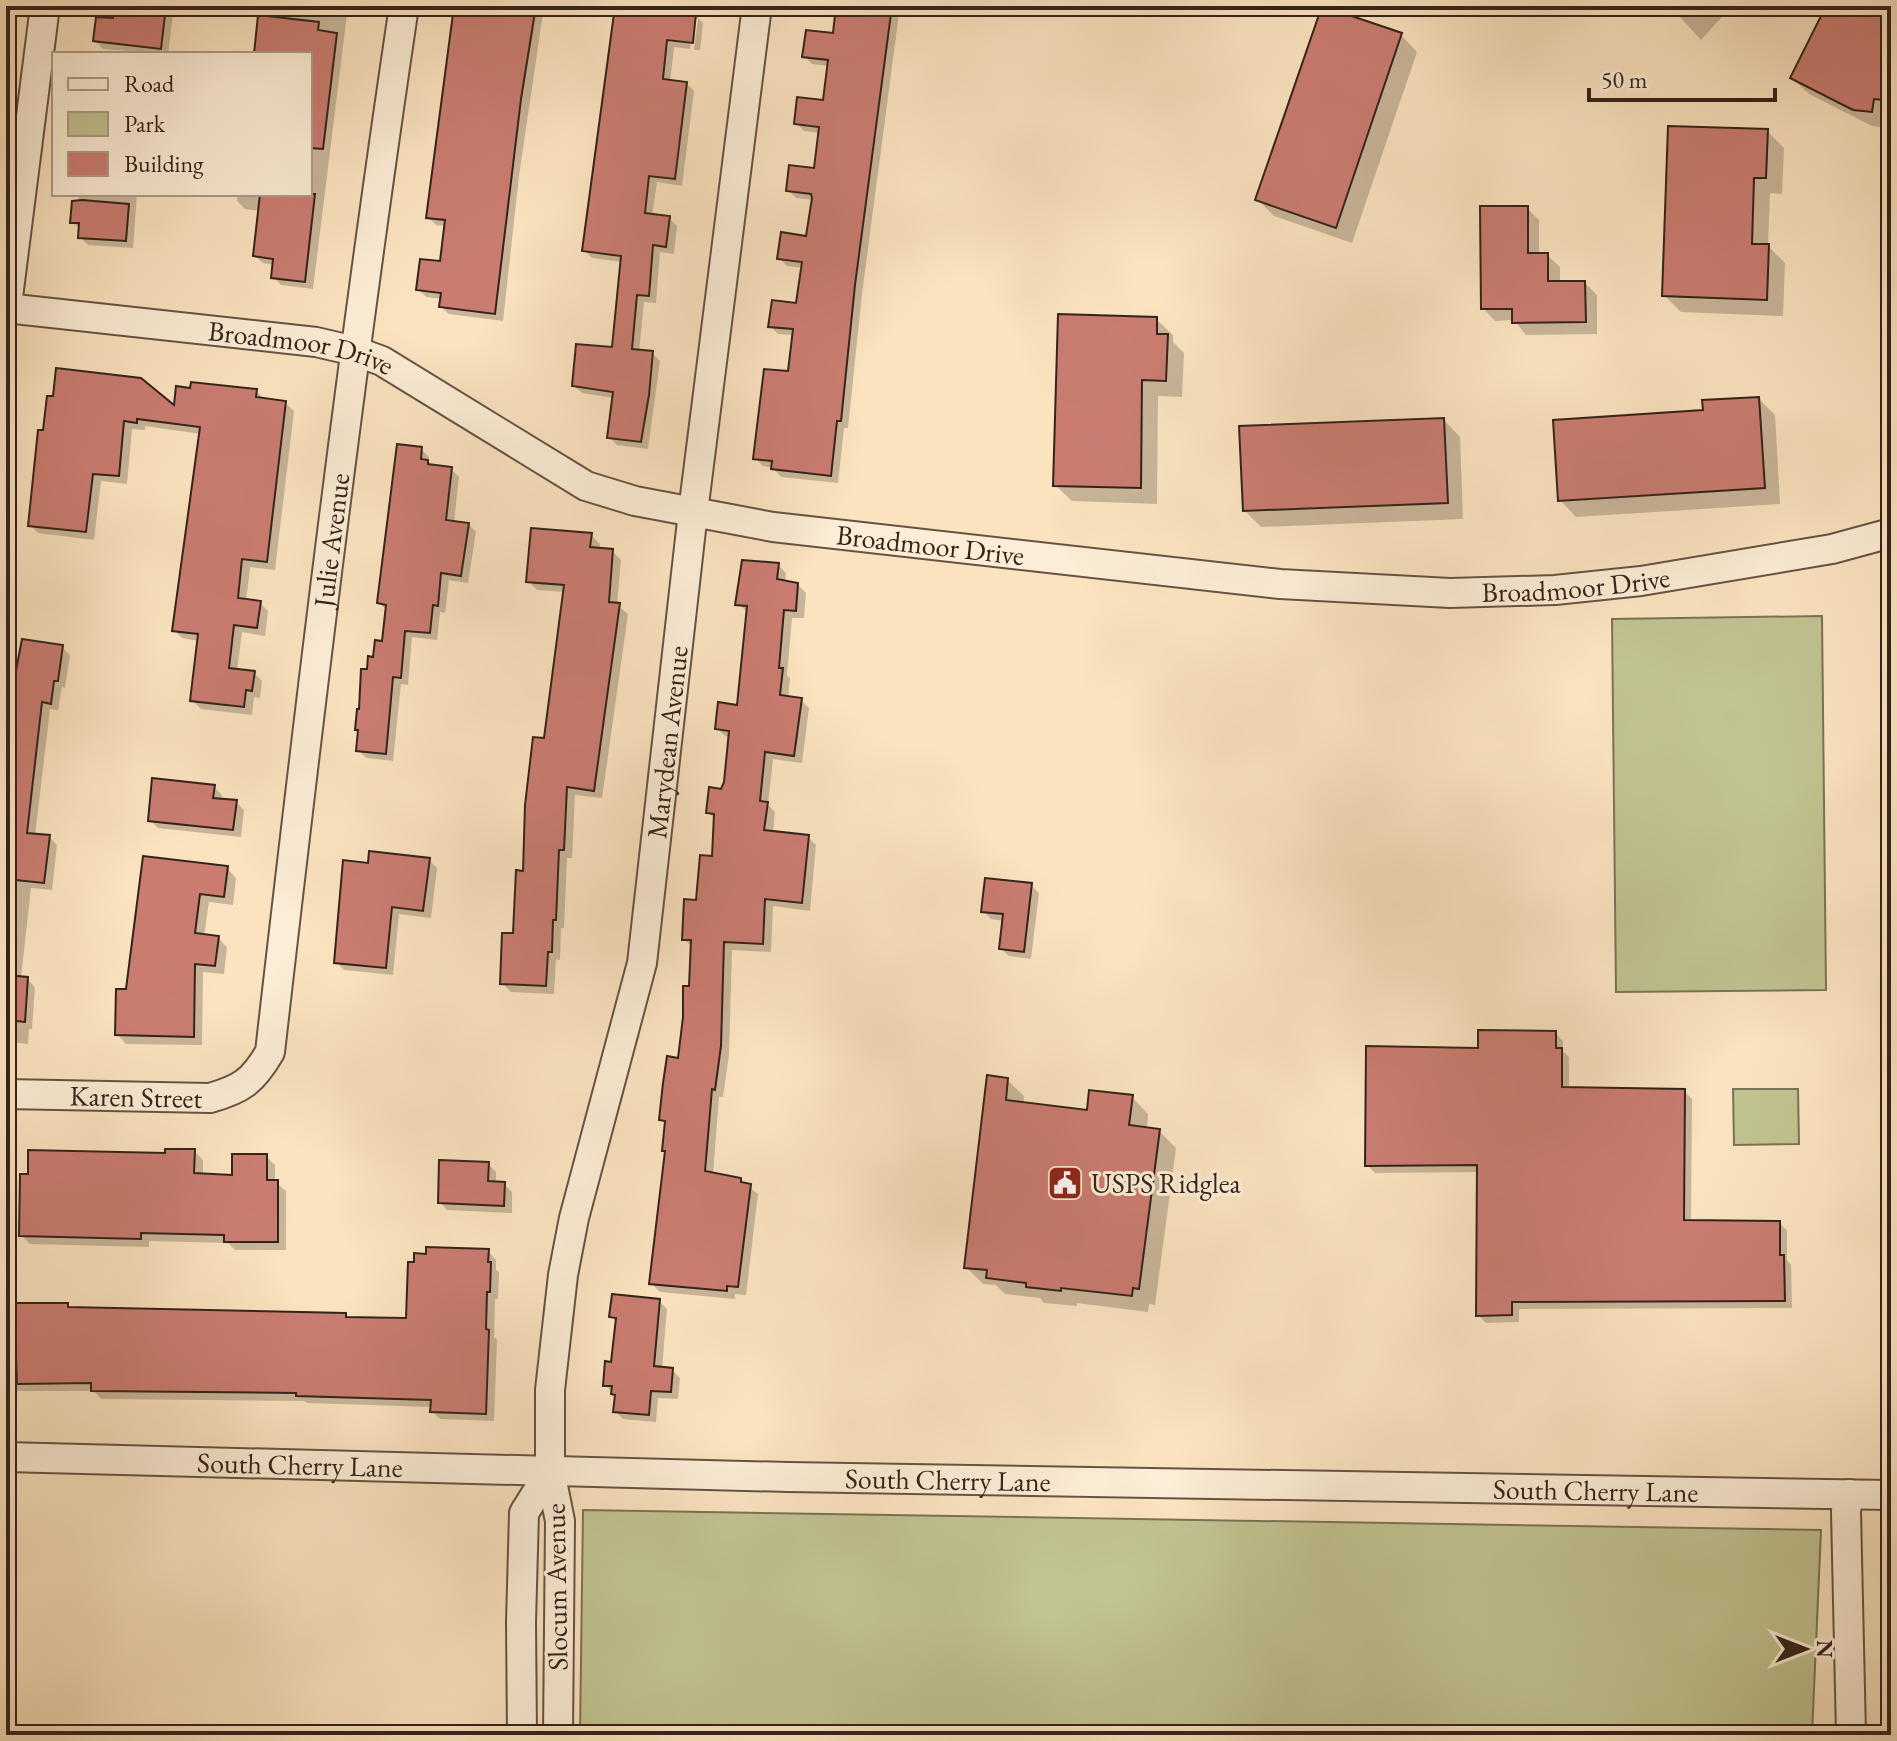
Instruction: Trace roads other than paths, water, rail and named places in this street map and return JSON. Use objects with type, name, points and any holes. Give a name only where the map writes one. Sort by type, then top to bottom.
[{"type":"street","points":[[6,310],[45,6]]},
{"type":"street","name":"Julie Avenue","points":[[258,1073],[270,1052],[311,691],[404,6]]},
{"type":"street","name":"Marydean Avenue","points":[[550,1471],[550,1390],[563,1275],[574,1218],[642,963],[693,512],[757,6]]},
{"type":"street","name":"Broadmoor Drive","points":[[6,310],[316,342],[355,351],[382,361],[586,486],[635,501],[773,527],[1265,583],[1450,593],[1555,590],[1641,581],[1832,549],[1891,533]]},
{"type":"street","name":"Karen Street","points":[[6,1094],[210,1098],[236,1091],[258,1073]]},
{"type":"street","name":"South Cherry Lane","points":[[6,1457],[788,1477],[1891,1495]]},
{"type":"street","name":"Slocum Avenue","points":[[522,1735],[524,1513],[550,1471]]},
{"type":"street","name":"Slocum Avenue","points":[[550,1471],[560,1521],[558,1735]]},
{"type":"street","points":[[1849,1494],[1846,1511],[1851,1735]]},
{"type":"place","name":"USPS Ridglea","points":[[1065,1183]]}]
